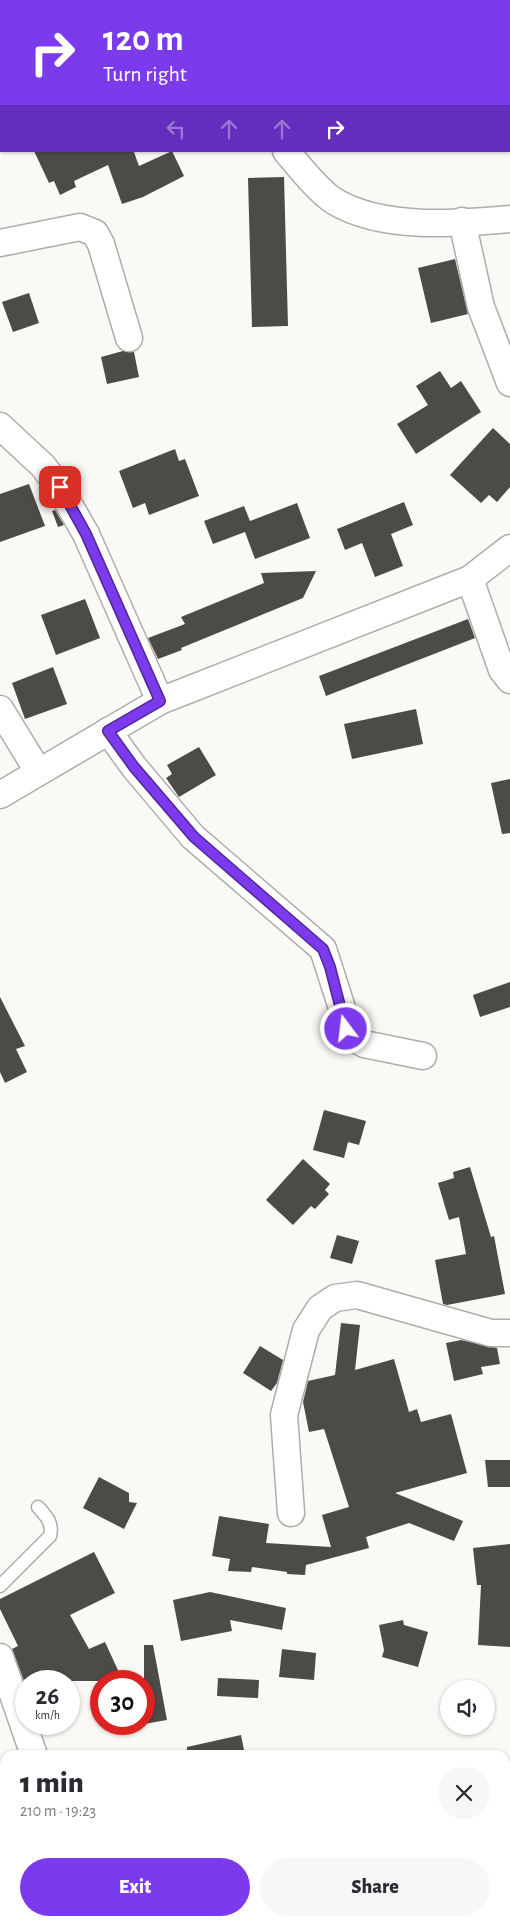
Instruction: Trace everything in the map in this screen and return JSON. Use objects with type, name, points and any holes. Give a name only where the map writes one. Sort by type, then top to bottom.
[{"type":"street","points":[[287,152],[332,200],[358,213],[388,220],[510,220]]},
{"type":"street","points":[[462,221],[481,307],[510,383]]},
{"type":"street","points":[[0,243],[80,227],[95,233],[101,244],[129,338]]},
{"type":"street","points":[[0,426],[43,466],[60,487],[86,534],[160,701]]},
{"type":"street","points":[[0,795],[160,701],[470,579],[510,548]]},
{"type":"street","points":[[470,579],[502,670],[510,680]]},
{"type":"street","points":[[0,709],[38,771]]},
{"type":"street","points":[[108,731],[134,767],[194,837],[323,949],[350,1036],[364,1044],[423,1056]]},
{"type":"street","points":[[291,1513],[284,1415],[306,1330],[320,1308],[335,1298],[357,1294],[491,1334],[510,1333]]},
{"type":"street","points":[[0,1657],[32,1750]]},
{"type":"lane","points":[[0,1586],[50,1536],[52,1528],[48,1518],[38,1507]]},
{"type":"building","points":[[34,152],[134,152],[139,166],[172,152],[184,176],[143,197],[122,204],[108,165],[74,181],[76,187],[60,195],[54,181],[49,183]]},
{"type":"building","points":[[284,177],[288,326],[252,327],[248,178]]},
{"type":"building","points":[[455,259],[468,314],[431,323],[418,268]]},
{"type":"building","points":[[29,293],[39,323],[13,332],[2,302]]},
{"type":"building","points":[[123,351],[134,352],[139,377],[107,384],[101,357]]},
{"type":"building","points":[[440,371],[451,388],[461,381],[481,412],[416,454],[397,424],[428,405],[416,386]]},
{"type":"building","points":[[493,428],[510,444],[510,487],[497,502],[489,495],[481,503],[450,475]]},
{"type":"building","points":[[175,449],[179,461],[185,459],[199,496],[149,515],[145,503],[133,508],[119,471]]},
{"type":"building","points":[[29,484],[45,526],[0,542],[0,494]]},
{"type":"building","points":[[404,502],[413,525],[391,534],[403,566],[375,577],[362,543],[345,550],[337,529]]},
{"type":"building","points":[[297,503],[310,538],[255,559],[245,532],[213,544],[204,521],[244,506],[250,521]]},
{"type":"building","points":[[55,510],[64,525],[58,527],[52,511]]},
{"type":"building","points":[[316,571],[303,598],[181,648],[182,650],[158,659],[148,638],[185,624],[181,617],[264,583],[261,573]]},
{"type":"building","points":[[85,599],[100,638],[56,655],[41,615]]},
{"type":"building","points":[[468,619],[475,638],[326,696],[319,676]]},
{"type":"building","points":[[53,667],[67,704],[25,719],[12,683]]},
{"type":"building","points":[[416,709],[423,744],[352,759],[344,724]]},
{"type":"building","points":[[199,747],[216,775],[179,797],[166,778],[172,774],[167,765]]},
{"type":"building","points":[[510,779],[510,833],[502,834],[491,783]]},
{"type":"building","points":[[510,982],[510,1007],[480,1017],[473,995]]},
{"type":"building","points":[[0,997],[25,1046],[16,1049],[27,1072],[5,1083],[0,1072]]},
{"type":"building","points":[[324,1110],[366,1121],[359,1145],[348,1142],[344,1158],[313,1150]]},
{"type":"building","points":[[303,1159],[330,1184],[325,1190],[329,1194],[315,1209],[311,1206],[293,1225],[266,1200]]},
{"type":"building","points":[[470,1167],[491,1237],[494,1236],[505,1294],[447,1305],[443,1304],[435,1260],[466,1254],[459,1217],[449,1220],[438,1183],[454,1178],[453,1172]]},
{"type":"building","points":[[337,1235],[359,1241],[352,1264],[330,1258]]},
{"type":"building","points":[[341,1323],[360,1325],[355,1370],[394,1359],[409,1412],[417,1409],[421,1422],[451,1414],[467,1473],[395,1493],[463,1521],[454,1541],[409,1523],[366,1537],[369,1548],[306,1565],[305,1575],[287,1574],[287,1572],[252,1567],[251,1572],[228,1571],[230,1559],[212,1556],[219,1516],[269,1524],[266,1543],[331,1547],[322,1515],[349,1507],[324,1429],[309,1432],[303,1402],[308,1381],[335,1375]]},
{"type":"building","points":[[461,1340],[497,1348],[500,1364],[481,1367],[483,1374],[454,1381],[446,1343]]},
{"type":"building","points":[[260,1346],[283,1360],[277,1383],[271,1391],[243,1373]]},
{"type":"building","points":[[485,1460],[510,1460],[510,1487],[488,1487]]},
{"type":"building","points":[[99,1477],[129,1493],[129,1502],[137,1503],[124,1529],[83,1508]]},
{"type":"building","points":[[510,1544],[510,1647],[478,1645],[481,1585],[477,1585],[473,1548]]},
{"type":"building","points":[[94,1552],[115,1593],[70,1615],[89,1649],[105,1642],[118,1670],[90,1670],[90,1681],[80,1681],[80,1670],[20,1670],[12,1649],[18,1646],[0,1609],[0,1599]]},
{"type":"building","points":[[210,1592],[286,1608],[282,1630],[230,1620],[232,1631],[181,1641],[173,1600]]},
{"type":"building","points":[[403,1620],[404,1625],[428,1632],[418,1667],[382,1657],[384,1650],[379,1625]]},
{"type":"building","points":[[144,1645],[153,1645],[167,1720],[155,1722],[155,1670],[144,1670]]},
{"type":"building","points":[[282,1649],[316,1653],[314,1680],[279,1677]]},
{"type":"building","points":[[218,1678],[259,1680],[258,1698],[217,1696]]},
{"type":"building","points":[[241,1735],[244,1750],[187,1750],[187,1747]]},
{"type":"route","points":[[60,487],[86,534],[125,626],[160,701],[108,731],[134,767],[194,837],[323,949],[330,967],[346,1029]]}]
